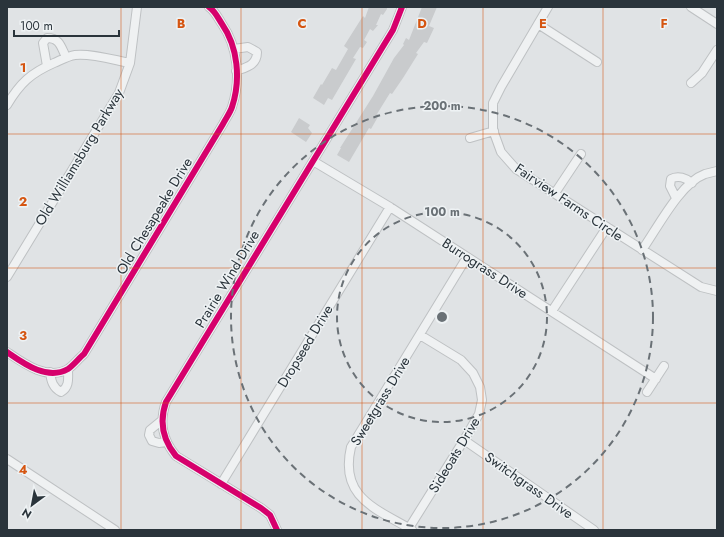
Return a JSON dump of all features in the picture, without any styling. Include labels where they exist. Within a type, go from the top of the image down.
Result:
[{"type":"street","name":"Old Williamsburg Parkway","points":[[7,277],[119,93],[130,63],[137,7]]},
{"type":"street","name":"Old Chesapeake Drive","points":[[68,369],[84,354],[232,109],[236,93],[236,57],[228,32],[213,10],[209,7]]},
{"type":"street","name":"Prairie Wind Drive","points":[[277,530],[270,515],[261,508],[176,456],[166,442],[161,421],[166,402],[393,30],[402,7]]},
{"type":"street","name":"Fairview Farms Circle","points":[[548,7],[501,87],[493,104],[494,131],[501,152],[516,168],[642,250],[701,287],[717,291]]},
{"type":"street","points":[[691,7],[717,24]]},
{"type":"street","points":[[538,24],[597,62]]},
{"type":"street","points":[[46,66],[43,43],[47,38],[53,38],[58,42],[66,57]]},
{"type":"street","points":[[234,49],[248,48],[257,52],[256,60],[252,64],[236,71]]},
{"type":"street","points":[[691,83],[702,73],[717,50]]},
{"type":"street","points":[[7,105],[15,92],[28,78],[40,69],[66,57],[85,55],[130,63]]},
{"type":"street","points":[[470,138],[494,131]]},
{"type":"street","points":[[555,193],[581,154]]},
{"type":"street","name":"Burrograss Drive","points":[[313,161],[390,207],[656,379]]},
{"type":"street","points":[[642,250],[676,198],[692,182],[704,174],[717,171]]},
{"type":"street","points":[[676,198],[670,186],[671,179],[674,177],[682,178],[692,182]]},
{"type":"street","name":"Dropseed Drive","points":[[221,484],[390,207]]},
{"type":"street","points":[[552,311],[607,227]]},
{"type":"street","name":"Sweetgrass Drive","points":[[411,529],[368,504],[359,495],[350,478],[348,458],[351,447],[467,257]]},
{"type":"street","name":"Sideoats Drive","points":[[411,529],[464,440],[478,414],[482,400],[480,387],[472,373],[460,360],[420,334]]},
{"type":"street","points":[[7,352],[30,367],[50,372],[68,369],[68,382],[65,390],[61,392],[56,390],[50,372]]},
{"type":"street","points":[[647,392],[664,366]]},
{"type":"street","name":"Prairie Wind Drive","points":[[161,421],[150,430],[149,435],[152,441],[160,443],[166,442]]},
{"type":"street","name":"Switchgrass Drive","points":[[464,440],[594,530]]},
{"type":"street","points":[[7,459],[115,530]]},
{"type":"building","points":[[369,7],[387,7],[387,9],[383,15],[381,14],[376,25],[378,25],[373,31],[370,29],[364,40],[367,42],[363,48],[360,47],[353,58],[356,59],[332,100],[328,98],[324,105],[313,98],[332,68],[336,70],[348,49],[344,46],[363,16],[365,18]]},
{"type":"building","points":[[422,7],[437,7],[429,26],[434,28],[427,43],[424,42],[416,53],[418,54],[392,94],[390,93],[377,114],[379,115],[371,129],[369,128],[349,162],[337,155],[340,148],[373,96],[394,58],[404,45],[403,44],[406,38],[409,40]]},
{"type":"building","points":[[299,118],[310,125],[308,128],[312,133],[306,142],[291,132]]},
{"type":"cycle path","points":[[7,352],[36,369],[52,373],[68,369],[84,354],[223,124],[231,109],[235,97],[237,75],[235,53],[227,33],[213,10],[209,7]]},
{"type":"cycle path","points":[[277,530],[270,515],[261,508],[176,456],[171,450],[163,430],[162,423],[164,409],[166,402],[393,30],[402,7]]}]
